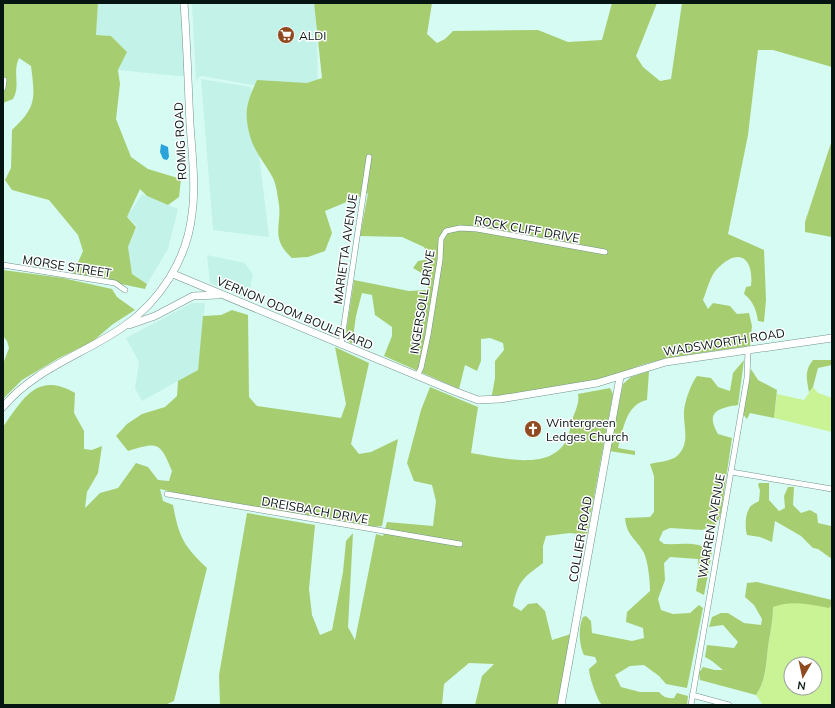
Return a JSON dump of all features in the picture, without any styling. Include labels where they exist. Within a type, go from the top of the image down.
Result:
[{"type":"main road","name":"ROMIG ROAD","points":[[173,274],[188,235],[194,200],[184,3]]},
{"type":"main road","name":"VERNON ODOM BOULEVARD","points":[[173,274],[341,345],[470,397],[487,400],[565,389],[620,377]]},
{"type":"main road","points":[[3,407],[22,387],[43,373],[122,327],[146,308],[173,274]]},
{"type":"main road","points":[[122,327],[154,316],[193,296],[223,295]]},
{"type":"main road","name":"WADSWORTH ROAD","points":[[620,377],[666,362],[832,338]]},
{"type":"main road","name":"COLLIER ROAD","points":[[561,705],[620,377]]},
{"type":"street","points":[[3,88],[4,80]]},
{"type":"street","name":"MARIETTA AVENUE","points":[[341,345],[368,157]]},
{"type":"street","name":"ROCK CLIFF DRIVE","points":[[446,231],[460,228],[478,230],[605,252]]},
{"type":"street","name":"INGERSOLL DRIVE","points":[[417,376],[421,368],[428,336],[440,260],[441,239],[446,231]]},
{"type":"street","name":"MORSE STREET","points":[[3,265],[115,283],[126,290]]},
{"type":"street","name":"WARREN AVENUE","points":[[690,705],[747,378],[748,350]]},
{"type":"street","points":[[731,472],[832,489]]},
{"type":"street","name":"DREISBACH DRIVE","points":[[167,494],[460,544]]},
{"type":"street","points":[[692,695],[729,705]]},
{"type":"shaded area","points":[[98,3],[184,3],[188,77],[118,70],[127,52],[111,36],[96,35]]},
{"type":"shaded area","points":[[192,3],[314,3],[317,36],[318,92],[257,86],[202,76],[198,78],[196,82]]},
{"type":"shaded area","points":[[201,79],[251,87],[269,237],[213,230]]},
{"type":"shaded area","points":[[142,194],[178,209],[168,249],[147,284],[132,275],[128,247],[137,226],[127,217]]},
{"type":"shaded area","points":[[207,255],[245,263],[253,275],[248,299],[210,283]]},
{"type":"shaded area","points":[[192,303],[205,303],[198,370],[142,401],[135,388],[139,362],[126,338]]},
{"type":"green space","points":[[3,3],[98,3],[96,35],[111,36],[127,52],[118,70],[120,84],[116,119],[131,157],[148,169],[181,179],[179,197],[168,205],[147,196],[140,189],[127,217],[136,227],[128,247],[132,274],[147,284],[145,289],[73,274],[83,251],[78,235],[49,200],[12,190],[5,180],[11,168],[12,130],[26,115],[30,108],[33,86],[31,66],[19,58],[16,69],[17,84],[15,94],[13,99],[3,103]]},
{"type":"green space","points":[[314,3],[432,3],[427,34],[437,43],[445,39],[453,31],[538,30],[568,42],[602,40],[612,3],[657,3],[636,56],[643,67],[660,81],[671,79],[682,3],[832,3],[832,67],[773,50],[758,50],[748,135],[728,234],[764,250],[766,300],[764,322],[758,321],[754,306],[744,294],[746,287],[751,286],[751,276],[750,268],[743,258],[732,258],[717,269],[711,279],[703,300],[708,309],[713,303],[730,306],[737,314],[749,313],[752,326],[750,346],[680,356],[643,365],[628,370],[615,377],[491,400],[495,378],[495,361],[504,350],[503,343],[490,338],[481,339],[481,361],[477,371],[465,365],[459,389],[384,356],[392,336],[392,327],[375,315],[372,295],[362,293],[356,316],[352,344],[345,339],[354,280],[409,291],[427,290],[430,278],[413,268],[418,261],[430,259],[424,247],[402,237],[360,236],[368,193],[325,211],[332,233],[325,251],[308,257],[292,258],[281,243],[278,230],[279,208],[276,185],[253,145],[248,130],[247,110],[249,100],[257,80],[307,83],[322,78]]},
{"type":"green space","points":[[832,140],[832,237],[805,232],[805,222]]},
{"type":"green space","points":[[3,270],[63,278],[112,289],[117,297],[135,310],[113,324],[92,342],[59,358],[22,380],[3,399],[3,364],[9,348],[7,341],[3,336]]},
{"type":"green space","points":[[232,310],[248,315],[249,397],[257,406],[341,418],[346,404],[335,347],[369,363],[351,444],[359,454],[371,452],[398,439],[382,526],[373,527],[197,498],[160,489],[163,501],[173,505],[177,525],[183,540],[192,553],[207,568],[174,701],[165,705],[3,705],[3,427],[17,407],[32,391],[51,385],[62,387],[75,393],[74,413],[84,431],[84,449],[92,450],[102,446],[98,473],[87,492],[85,508],[100,493],[118,488],[136,463],[148,467],[158,480],[169,481],[172,471],[168,461],[160,449],[152,445],[128,451],[116,436],[127,424],[142,414],[165,407],[177,396],[178,381],[198,370],[203,316],[221,315]]},
{"type":"green space","points":[[744,360],[738,405],[719,410],[713,416],[714,427],[718,434],[732,438],[721,513],[717,524],[702,530],[670,528],[663,531],[659,540],[664,544],[702,546],[712,553],[704,595],[696,591],[699,571],[698,559],[670,557],[664,563],[665,580],[658,599],[661,610],[673,614],[690,613],[699,605],[703,608],[687,688],[666,684],[659,676],[644,665],[630,666],[615,675],[621,687],[640,692],[659,692],[670,698],[674,698],[677,693],[688,696],[687,705],[602,705],[589,672],[589,669],[597,662],[595,657],[584,655],[581,646],[581,621],[583,617],[586,616],[591,621],[592,633],[632,641],[644,638],[643,628],[626,622],[627,612],[650,591],[650,582],[644,553],[630,533],[625,518],[650,517],[654,512],[654,476],[650,464],[675,458],[684,446],[684,411],[687,397],[697,376],[711,378],[718,387],[730,391],[733,373]]},
{"type":"green space","points":[[813,360],[832,360],[832,365],[818,368],[813,387],[809,392],[807,372]]},
{"type":"green space","points":[[751,369],[758,380],[777,390],[774,418],[750,413],[747,419],[742,413]]},
{"type":"green space","points":[[649,371],[647,400],[640,402],[630,412],[626,419],[618,448],[635,451],[635,455],[609,451],[623,384],[631,377]]},
{"type":"green space","points":[[430,387],[478,407],[471,453],[523,460],[548,457],[558,451],[568,437],[577,405],[578,394],[610,388],[613,394],[587,535],[570,533],[546,536],[543,546],[543,563],[519,585],[513,606],[521,611],[528,604],[537,603],[545,611],[552,640],[571,634],[558,705],[475,705],[482,676],[494,664],[469,663],[444,684],[442,705],[220,705],[219,675],[247,513],[315,525],[309,589],[312,615],[320,635],[332,630],[343,572],[346,541],[353,533],[348,627],[355,640],[376,534],[383,536],[387,522],[433,526],[436,501],[432,485],[414,481],[407,463],[421,410]]},
{"type":"green space","points":[[813,387],[818,393],[832,398],[832,432],[774,418],[777,394],[804,400]]},
{"type":"green space","points":[[759,483],[769,483],[769,500],[779,511],[785,508],[784,496],[788,487],[794,487],[793,505],[801,513],[810,510],[817,514],[818,523],[831,526],[832,522],[832,559],[818,549],[813,548],[801,536],[775,521],[772,542],[760,537],[747,535],[746,518],[751,506],[759,501]]},
{"type":"green space","points":[[757,582],[832,600],[832,605],[829,608],[794,603],[773,607],[765,672],[762,684],[756,695],[700,680],[699,673],[703,667],[723,670],[705,657],[707,645],[734,648],[738,642],[723,625],[709,627],[712,617],[721,613],[728,613],[744,623],[761,625],[762,619],[754,605],[745,597],[747,583]]},
{"type":"green space","points":[[802,602],[829,607],[832,605],[832,705],[763,705],[756,695],[762,684],[765,672],[773,607],[784,603]]},
{"type":"water","points":[[161,144],[168,147],[169,157],[167,160],[163,159],[160,152]]},
{"type":"place","name":"ALDI","points":[[286,35]]},
{"type":"place","name":"Wintergreen Ledges Church","points":[[533,429]]}]
